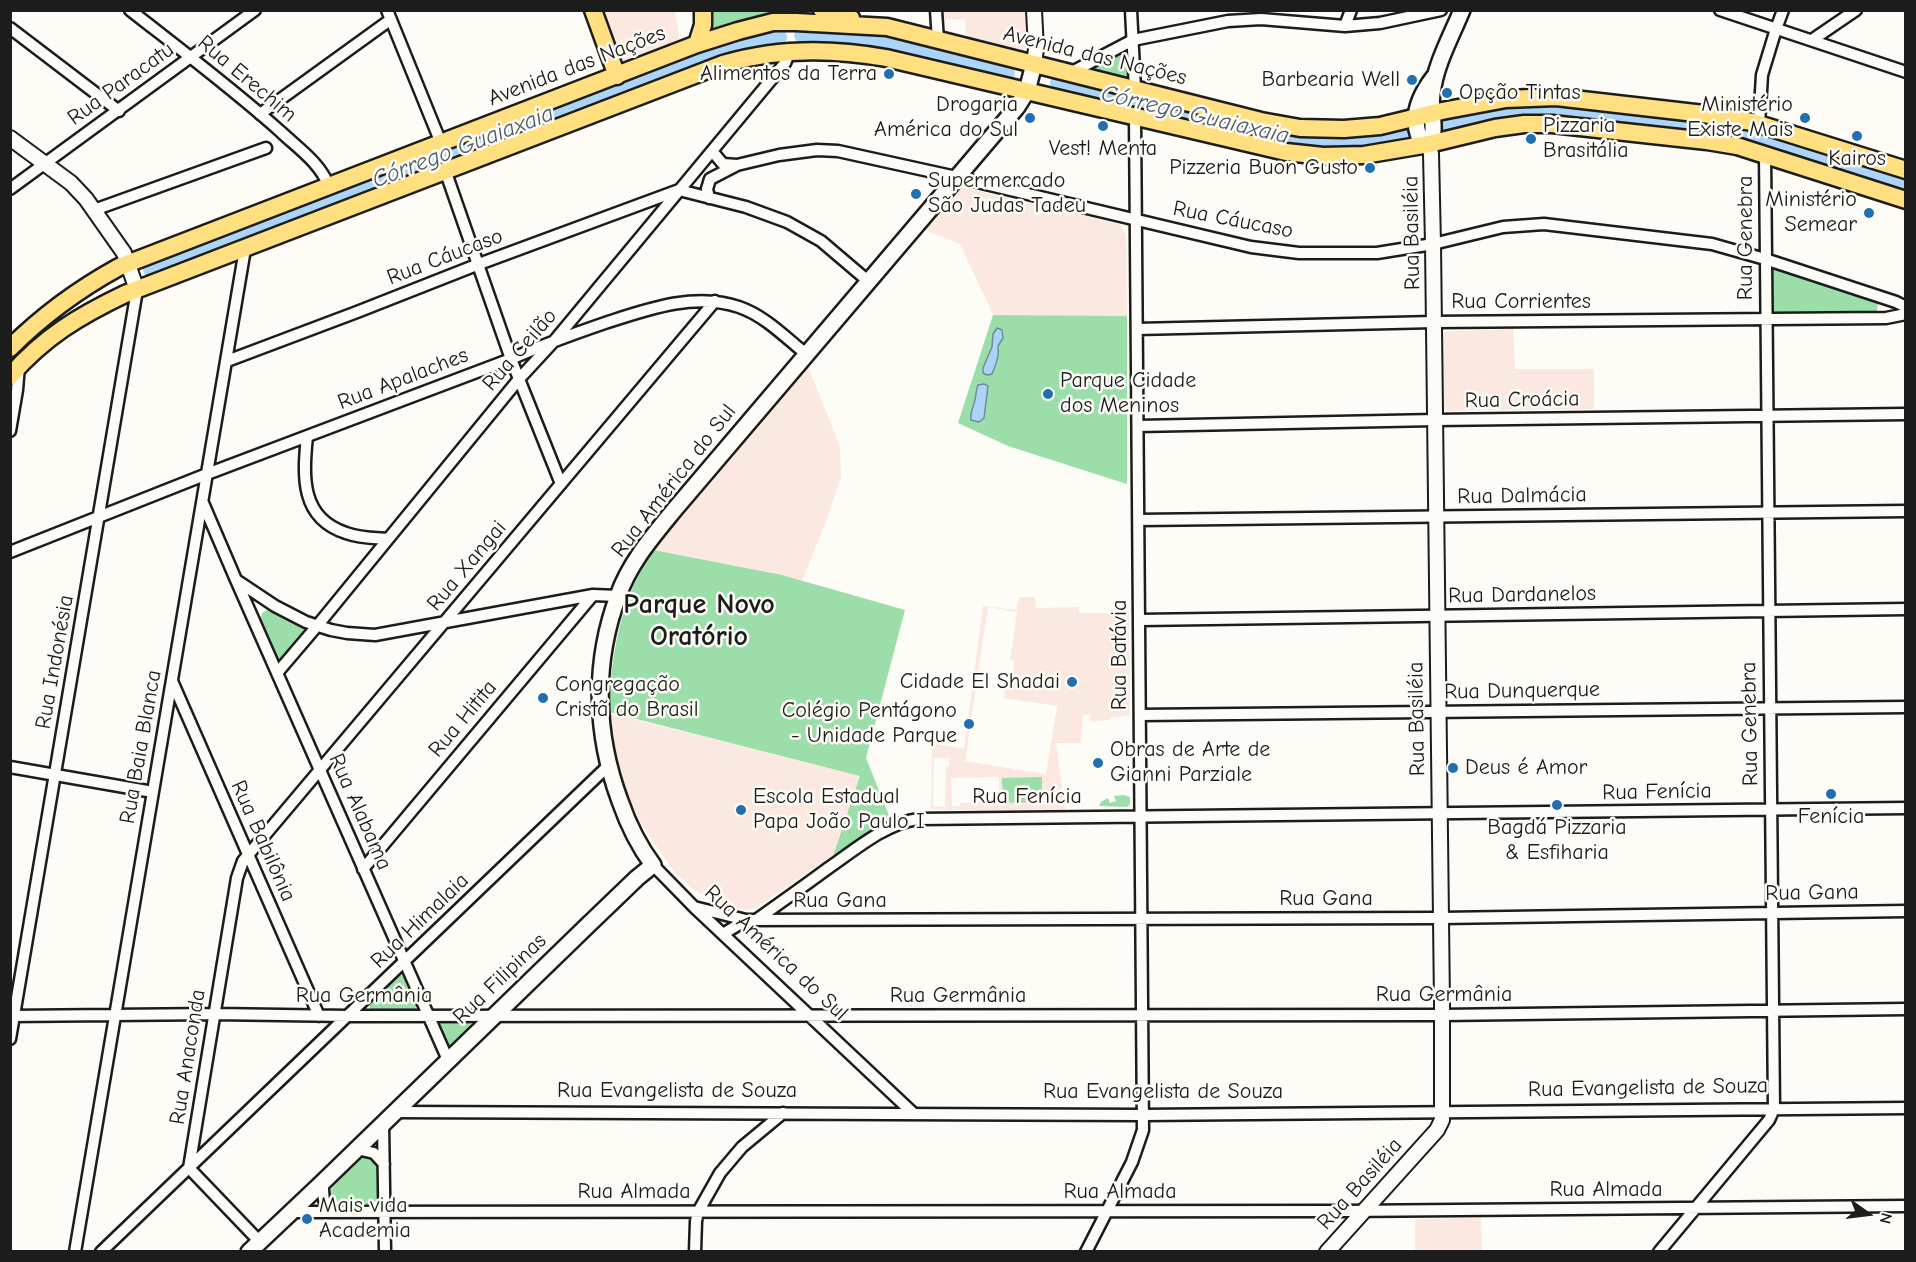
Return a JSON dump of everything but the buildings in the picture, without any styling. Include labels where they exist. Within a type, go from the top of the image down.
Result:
[{"type":"main road","points":[[593,10],[617,76]]},
{"type":"main road","points":[[697,44],[703,25],[703,10]]},
{"type":"main road","points":[[822,10],[887,27]]},
{"type":"main road","points":[[1425,128],[1434,76],[1461,10]]},
{"type":"main road","points":[[783,16],[790,51]]},
{"type":"main road","name":"Avenida das Nações","points":[[10,348],[40,320],[91,282],[129,263],[697,44],[783,16],[887,27],[1267,123],[1325,130],[1380,126],[1495,128],[1537,123],[1707,141],[1765,154],[1905,200]]},
{"type":"main road","name":"Avenida das Nações","points":[[15,371],[53,335],[86,313],[137,290],[723,64],[762,54],[790,51],[818,50],[867,54],[1268,150],[1300,154],[1364,156],[1490,101],[1539,97],[1704,114],[1758,124],[1905,170]]},
{"type":"main road","name":"Rua América do Sul","points":[[649,859],[627,821],[608,766],[600,712],[605,644],[618,596],[628,573],[644,547],[1017,107],[1027,91],[1034,64]]},
{"type":"main road","points":[[1046,96],[1045,83],[1049,75],[1063,71]]},
{"type":"main road","points":[[68,299],[84,301],[86,313]]},
{"type":"main road","name":"Rua Filipinas","points":[[389,1118],[637,878],[649,859]]},
{"type":"main road","points":[[254,1246],[389,1118]]},
{"type":"street","name":"Rua Erechim","points":[[130,10],[191,57],[319,166],[329,186]]},
{"type":"street","name":"Rua Paracatu","points":[[10,189],[255,10]]},
{"type":"street","points":[[936,10],[938,41]]},
{"type":"street","points":[[1034,10],[1036,49],[1034,64]]},
{"type":"street","points":[[1131,10],[1136,89]]},
{"type":"street","points":[[1345,26],[1351,10]]},
{"type":"street","points":[[1063,71],[1133,40],[1228,16],[1242,15],[1261,19],[1345,26],[1380,22],[1441,10]]},
{"type":"street","points":[[1720,10],[1905,72]]},
{"type":"street","points":[[1758,124],[1762,75],[1783,10]]},
{"type":"street","points":[[1812,40],[1856,10]]},
{"type":"street","points":[[260,114],[388,15],[441,143]]},
{"type":"street","points":[[10,28],[119,111]]},
{"type":"street","name":"Rua Ceilão","points":[[277,673],[519,379],[555,340],[785,63],[790,51]]},
{"type":"street","name":"Rua Batávia","points":[[1086,1251],[1139,1145],[1143,1130],[1135,117]]},
{"type":"street","name":"Rua Basiléia","points":[[1327,1251],[1437,1130],[1442,1112],[1433,244],[1431,154],[1425,128]]},
{"type":"street","points":[[10,138],[79,190],[124,253],[137,290]]},
{"type":"street","points":[[94,210],[266,148]]},
{"type":"street","name":"Rua Cáucaso","points":[[709,198],[706,189],[708,181],[737,165],[779,154],[817,150],[838,151],[1251,247],[1282,252],[1369,253],[1433,244],[1516,225],[1560,226],[1695,241],[1765,259],[1896,302],[1905,307]]},
{"type":"street","points":[[712,151],[723,164],[737,165]]},
{"type":"street","name":"Rua Genebra","points":[[1765,154],[1774,1109]]},
{"type":"street","points":[[445,170],[511,359],[561,484]]},
{"type":"street","points":[[679,190],[758,211],[800,228],[821,241],[868,281]]},
{"type":"street","name":"Rua Cáucaso","points":[[226,361],[679,190]]},
{"type":"street","name":"Rua Baia Blanca","points":[[75,1251],[245,249]]},
{"type":"street","name":"Rua Indonésia","points":[[10,1039],[12,1016],[137,290]]},
{"type":"street","points":[[1878,297],[1884,305],[1886,318]]},
{"type":"street","name":"Rua Apalaches","points":[[10,552],[555,340],[663,305],[715,301],[741,308],[764,319],[806,354]]},
{"type":"street","name":"Rua Xangai","points":[[248,855],[715,301]]},
{"type":"street","name":"Rua Corrientes","points":[[1137,329],[1434,322],[1886,318],[1905,314]]},
{"type":"street","points":[[10,431],[17,390],[15,371]]},
{"type":"street","name":"Rua Croácia","points":[[1138,426],[1905,414]]},
{"type":"street","points":[[308,436],[305,468],[306,490],[319,516],[328,524],[347,534],[388,539]]},
{"type":"street","name":"Rua Alabama","points":[[203,503],[448,1060]]},
{"type":"street","name":"Rua Dalmácia","points":[[1139,520],[1905,511]]},
{"type":"street","points":[[236,580],[287,614],[317,626],[347,633],[375,635],[593,594],[618,596]]},
{"type":"street","name":"Rua Hitita","points":[[363,869],[593,594]]},
{"type":"street","name":"Rua Dardanelos","points":[[1140,620],[1905,609]]},
{"type":"street","name":"Rua Babilônia","points":[[172,681],[319,1016]]},
{"type":"street","name":"Rua Dunquerque","points":[[1140,715],[1905,707]]},
{"type":"street","name":"Rua Himalaia","points":[[101,1251],[608,766]]},
{"type":"street","points":[[10,767],[153,792]]},
{"type":"street","name":"Rua Fenícia","points":[[751,920],[861,846],[893,826],[908,820],[1905,808]]},
{"type":"street","name":"Rua Anaconda","points":[[189,1168],[237,878],[240,866],[248,855]]},
{"type":"street","name":"Rua América do Sul","points":[[649,859],[694,907],[914,1114]]},
{"type":"street","name":"Rua Gana","points":[[694,907],[751,920],[1441,918],[1905,911]]},
{"type":"street","points":[[723,934],[751,920]]},
{"type":"street","name":"Rua Germânia","points":[[12,1016],[215,1014],[319,1016],[1442,1015],[1905,1009]]},
{"type":"street","points":[[412,1096],[411,1104],[420,1112]]},
{"type":"street","name":"Rua Evangelista de Souza","points":[[389,1118],[420,1112],[1143,1115],[1905,1108]]},
{"type":"street","points":[[1659,1251],[1769,1120],[1774,1109]]},
{"type":"street","points":[[695,1251],[698,1212],[726,1164],[742,1147],[783,1113]]},
{"type":"street","points":[[385,1251],[384,1164],[389,1118]]},
{"type":"street","points":[[357,1149],[374,1153],[384,1164]]},
{"type":"street","points":[[189,1168],[254,1246]]},
{"type":"street","points":[[323,1182],[324,1202],[334,1212]]},
{"type":"street","name":"Rua Almada","points":[[292,1212],[1107,1212],[1905,1206]]},
{"type":"shaded area","points":[[604,11],[675,11],[680,41],[623,62]]},
{"type":"shaded area","points":[[944,11],[1026,11],[1027,47],[1023,50],[966,36],[965,19],[945,20]]},
{"type":"shaded area","points":[[961,187],[1119,224],[1126,235],[1127,316],[993,315],[960,244],[922,229],[957,188]]},
{"type":"shaded area","points":[[1513,329],[1515,369],[1594,369],[1594,409],[1447,411],[1443,406],[1443,335],[1446,331]]},
{"type":"shaded area","points":[[807,364],[840,447],[841,477],[802,581],[654,550]]},
{"type":"shaded area","name":"Cidade El Shadai","points":[[1019,597],[1035,597],[1036,608],[1079,607],[1079,613],[1129,611],[1130,715],[1092,722],[1091,715],[1083,714],[1081,743],[1056,743],[1066,814],[931,809],[932,743],[964,749],[983,606],[1016,610]],"holes":[[[988,607],[1017,612],[1010,660],[1014,661],[1013,675],[1007,674],[1004,698],[1057,706],[1046,774],[965,761]],[[934,758],[949,758],[949,766],[946,766],[945,807],[933,806]],[[999,777],[999,802],[960,803],[960,807],[952,806],[951,778]]]},
{"type":"shaded area","name":"Escola Estadual Papa João Paulo I","points":[[609,713],[861,776],[833,856],[754,909],[746,910],[715,903],[693,889],[676,874],[643,827],[626,792],[618,766]]},
{"type":"shaded area","points":[[1481,1218],[1482,1251],[1415,1251],[1415,1219]]},
{"type":"green space","points":[[708,11],[773,11],[775,16],[707,32]]},
{"type":"green space","points":[[775,41],[772,46],[432,169],[430,162],[696,59],[743,46]]},
{"type":"green space","points":[[1127,50],[1129,80],[1092,70]]},
{"type":"green space","points":[[426,164],[428,170],[155,276],[154,273],[183,258]]},
{"type":"green space","points":[[1774,268],[1876,301],[1877,311],[1872,313],[1773,313],[1770,272]]},
{"type":"green space","name":"Parque Cidade dos Meninos","points":[[993,315],[1127,316],[1127,484],[1008,446],[958,423]]},
{"type":"green space","points":[[654,550],[782,575],[905,610],[866,758],[890,818],[833,856],[860,776],[609,712],[615,649],[625,607],[642,568]]},
{"type":"green space","points":[[268,609],[304,628],[303,633],[279,661],[276,659],[260,621],[262,613]]},
{"type":"green space","points":[[1042,777],[1042,802],[1003,803],[1002,778]]},
{"type":"green space","points":[[1114,796],[1130,797],[1130,804],[1127,807],[1099,806],[1108,798],[1110,803],[1116,801]]},
{"type":"green space","points":[[401,975],[405,978],[417,1004],[415,1009],[412,1011],[370,1010],[369,1003],[396,976]]},
{"type":"green space","points":[[438,1021],[465,1021],[470,1023],[471,1029],[451,1048],[446,1044]]},
{"type":"green space","points":[[361,1158],[374,1158],[379,1168],[378,1202],[370,1206],[356,1207],[334,1204],[329,1195],[333,1186]]},
{"type":"water","points":[[997,328],[1002,330],[1003,338],[998,346],[998,356],[992,374],[987,375],[983,373],[983,368]]},
{"type":"water","points":[[978,385],[988,386],[984,418],[979,422],[971,420],[971,415]]},
{"type":"waterway","name":"Córrego Guaiaxaia","points":[[802,35],[873,40],[1007,73]]},
{"type":"waterway","name":"Córrego Guaiaxaia","points":[[151,269],[695,56],[742,43],[779,37]]},
{"type":"waterway","name":"Córrego Guaiaxaia","points":[[1058,83],[1287,138],[1346,140],[1404,134]]},
{"type":"waterway","name":"Córrego Guaiaxaia","points":[[1444,126],[1507,113],[1545,111],[1697,126],[1769,141],[1906,186]]},
{"type":"place","name":"Alimentos da Terra","points":[[889,74]]},
{"type":"place","name":"Barbearia Well","points":[[1412,80]]},
{"type":"place","name":"Opção Tintas","points":[[1447,93]]},
{"type":"place","name":"Drogaria América do Sul","points":[[1030,118]]},
{"type":"place","name":"Ministério Existe Mais","points":[[1805,118]]},
{"type":"place","name":"Vest! Menta","points":[[1103,126]]},
{"type":"place","name":"Kairos","points":[[1857,136]]},
{"type":"place","name":"Pizzaria Brasitália","points":[[1531,139]]},
{"type":"place","name":"Pizzeria Buon Gusto","points":[[1370,168]]},
{"type":"place","name":"Supermercado São Judas Tadeu","points":[[916,194]]},
{"type":"place","name":"Ministério Semear","points":[[1869,213]]},
{"type":"place","name":"Parque Cidade dos Meninos","points":[[1048,394]]},
{"type":"place","name":"Cidade El Shadai","points":[[1072,682]]},
{"type":"place","name":"Congregação Cristã do Brasil","points":[[543,698]]},
{"type":"place","name":"Colégio Pentágono - Unidade Parque","points":[[969,724]]},
{"type":"place","name":"Obras de Arte de Gianni Parziale","points":[[1098,763]]},
{"type":"place","name":"Deus é Amor","points":[[1453,768]]},
{"type":"place","name":"Fenícia","points":[[1831,794]]},
{"type":"place","name":"Bagdá Pizzaria & Esfiharia","points":[[1557,805]]},
{"type":"place","name":"Escola Estadual Papa João Paulo I","points":[[741,810]]},
{"type":"place","name":"Mais vida Academia","points":[[307,1219]]},
{"type":"district","name":"Parque Novo Oratório","points":[[699,621]]}]
